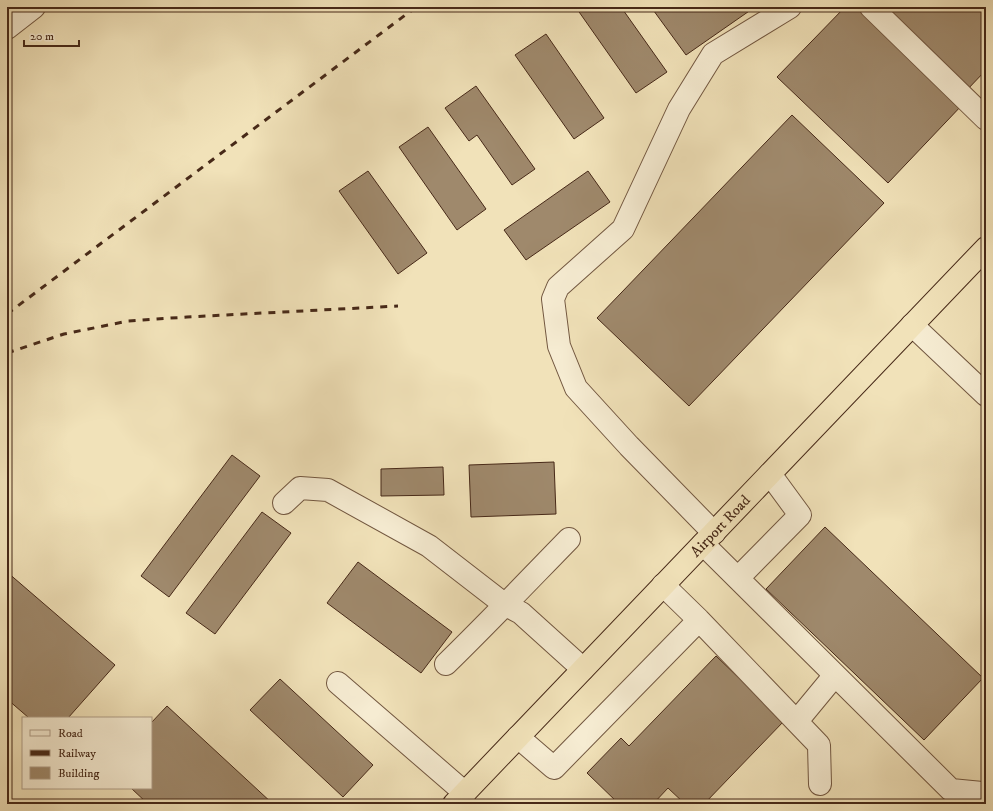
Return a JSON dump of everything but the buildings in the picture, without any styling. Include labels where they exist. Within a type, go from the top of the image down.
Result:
[{"type":"highway","name":"Airport Road","points":[[459,798],[986,248]]},
{"type":"street","points":[[7,28],[34,7]]},
{"type":"street","points":[[790,7],[713,54],[679,109],[623,229],[558,287],[553,299],[559,346],[576,388],[629,446],[708,538],[738,578],[951,790],[982,793]]},
{"type":"street","points":[[870,7],[986,119]]},
{"type":"street","points":[[912,325],[986,395]]},
{"type":"street","points":[[738,578],[800,515],[770,474]]},
{"type":"street","points":[[284,503],[300,488],[328,490],[429,546],[504,604],[521,613],[583,669]]},
{"type":"street","points":[[446,664],[569,539]]},
{"type":"street","points":[[663,585],[699,620],[819,745],[820,784]]},
{"type":"street","points":[[518,737],[554,768],[699,620]]},
{"type":"street","points":[[797,721],[836,675]]},
{"type":"street","points":[[338,683],[459,798]]},
{"type":"railway","points":[[7,314],[416,7]]},
{"type":"railway","points":[[7,353],[64,334],[128,321],[398,306]]}]
